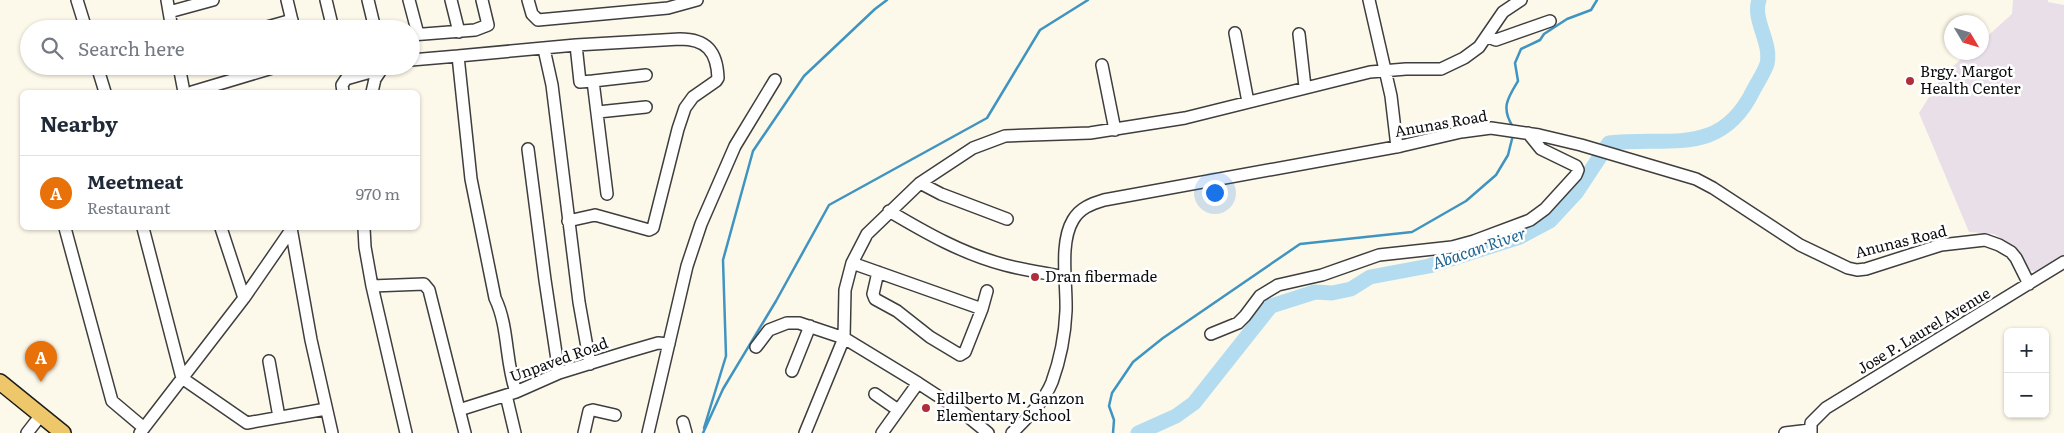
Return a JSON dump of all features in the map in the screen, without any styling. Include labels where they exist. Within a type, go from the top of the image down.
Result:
[{"type":"main road","points":[[0,382],[63,433]]},
{"type":"street","points":[[77,0],[83,20]]},
{"type":"street","points":[[167,0],[170,20]]},
{"type":"street","points":[[169,12],[213,0]]},
{"type":"street","points":[[287,0],[292,20]]},
{"type":"street","points":[[326,0],[331,20]]},
{"type":"street","points":[[368,0],[373,20]]},
{"type":"street","points":[[410,0],[413,20]]},
{"type":"street","points":[[451,0],[459,32]]},
{"type":"street","points":[[420,34],[476,30],[488,25],[482,0]]},
{"type":"street","points":[[528,0],[532,14],[538,20],[668,8],[691,1]]},
{"type":"street","points":[[1369,0],[1393,108],[1396,147]]},
{"type":"street","points":[[1499,0],[1502,12]]},
{"type":"street","points":[[805,433],[844,338],[845,290],[852,263],[867,234],[920,183],[973,148],[1005,136],[1090,133],[1185,118],[1356,75],[1385,70],[1421,68],[1434,70],[1448,67],[1473,53],[1488,37],[1502,12],[1521,0]]},
{"type":"street","points":[[1488,37],[1496,40],[1550,21]]},
{"type":"street","points":[[1234,33],[1248,102]]},
{"type":"street","points":[[1299,34],[1305,88]]},
{"type":"street","points":[[420,59],[576,45],[680,39],[695,40],[705,44],[712,54],[718,78],[693,97],[685,108],[653,228],[649,230],[595,215],[568,221]]},
{"type":"street","points":[[576,45],[580,82],[646,74]]},
{"type":"street","points":[[544,48],[554,100],[579,302],[590,364]]},
{"type":"street","points":[[458,56],[472,179],[495,298],[502,316],[509,362],[515,433]]},
{"type":"street","points":[[1102,65],[1115,130]]},
{"type":"street","points":[[100,75],[105,90]]},
{"type":"street","points":[[181,75],[184,90]]},
{"type":"street","points":[[199,90],[249,75]]},
{"type":"street","points":[[343,90],[342,85],[346,79],[359,75]]},
{"type":"street","points":[[372,90],[378,75]]},
{"type":"street","points":[[593,80],[607,194]]},
{"type":"street","points":[[648,433],[688,266],[701,224],[735,146],[775,80]]},
{"type":"street","points":[[598,112],[646,107]]},
{"type":"street","name":"Anunas Road","points":[[1012,433],[1042,399],[1052,381],[1063,334],[1066,311],[1066,244],[1070,226],[1077,214],[1089,204],[1396,147],[1482,129],[1526,133],[1581,145],[1685,176],[1705,184],[1789,239],[1848,268],[1856,270],[1866,268],[1941,245],[1985,240],[2011,252],[2029,284]]},
{"type":"street","points":[[1211,334],[1238,323],[1260,296],[1278,285],[1322,275],[1379,255],[1452,247],[1474,241],[1530,220],[1545,209],[1576,175],[1578,170],[1576,166],[1540,149],[1526,133]]},
{"type":"street","points":[[528,149],[559,373]]},
{"type":"street","points":[[920,183],[941,194],[1006,219]]},
{"type":"street","points":[[889,211],[936,238],[983,258],[1004,265],[1065,277]]},
{"type":"street","points":[[66,230],[112,401],[142,431],[244,298],[290,230]]},
{"type":"street","points":[[144,230],[182,378],[247,423],[326,409]]},
{"type":"street","points":[[222,230],[244,298]]},
{"type":"street","points":[[291,230],[310,340],[332,433]]},
{"type":"street","points":[[364,230],[372,286],[406,433]]},
{"type":"street","name":"Jose P. Laurel Avenue","points":[[1811,432],[1810,423],[1814,417],[1826,408],[2064,262]]},
{"type":"street","points":[[852,263],[982,309]]},
{"type":"street","points":[[878,272],[873,294],[875,298],[897,311],[930,337],[960,355],[965,352],[987,291]]},
{"type":"street","points":[[372,286],[424,284],[429,290],[464,433]]},
{"type":"street","points":[[756,346],[769,330],[787,323],[799,323],[844,338],[918,382],[961,411],[988,433]]},
{"type":"street","points":[[792,371],[810,326]]},
{"type":"street","name":"Unpaved Road","points":[[459,410],[511,393],[559,373],[658,342],[669,344]]},
{"type":"street","points":[[269,361],[279,417]]},
{"type":"street","points":[[882,433],[918,382]]},
{"type":"street","points":[[875,394],[898,410]]},
{"type":"street","points":[[584,433],[589,411],[593,410],[615,415]]},
{"type":"street","points":[[27,433],[41,415]]},
{"type":"street","points":[[1785,433],[1811,432]]},
{"type":"shaded area","points":[[2013,0],[2048,0],[2048,2],[2064,5],[2064,258],[2041,273],[2028,270],[2019,250],[1994,234],[1969,232],[1919,113],[1943,75],[1960,60],[1989,60],[1989,35],[2012,14]]},
{"type":"waterway","points":[[704,428],[726,356],[723,260],[753,151],[804,76],[887,0]]},
{"type":"waterway","points":[[703,433],[723,389],[776,301],[829,205],[987,118],[1040,30],[1088,0]]},
{"type":"waterway","points":[[1513,127],[1506,109],[1508,98],[1518,81],[1515,63],[1521,49],[1540,40],[1544,34],[1567,19],[1591,10],[1597,0]]},
{"type":"waterway","name":"Abacan River","points":[[1138,433],[1176,416],[1194,403],[1271,306],[1315,292],[1332,293],[1351,289],[1370,277],[1429,266],[1520,237],[1550,221],[1576,193],[1609,143],[1691,140],[1708,135],[1725,126],[1740,112],[1767,64],[1767,48],[1758,15],[1759,0]]},
{"type":"waterway","points":[[1113,433],[1114,420],[1109,406],[1112,393],[1133,362],[1163,338],[1300,244],[1412,232],[1466,201],[1496,175],[1508,155],[1513,135]]},
{"type":"place","name":"Brgy. Margot Health Center","points":[[1910,81]]},
{"type":"place","name":"Dran fibermade","points":[[1035,277]]},
{"type":"place","name":"Meetmeat","points":[[41,382]]},
{"type":"place","name":"Edilberto M. Ganzon Elementary School","points":[[926,408]]}]
